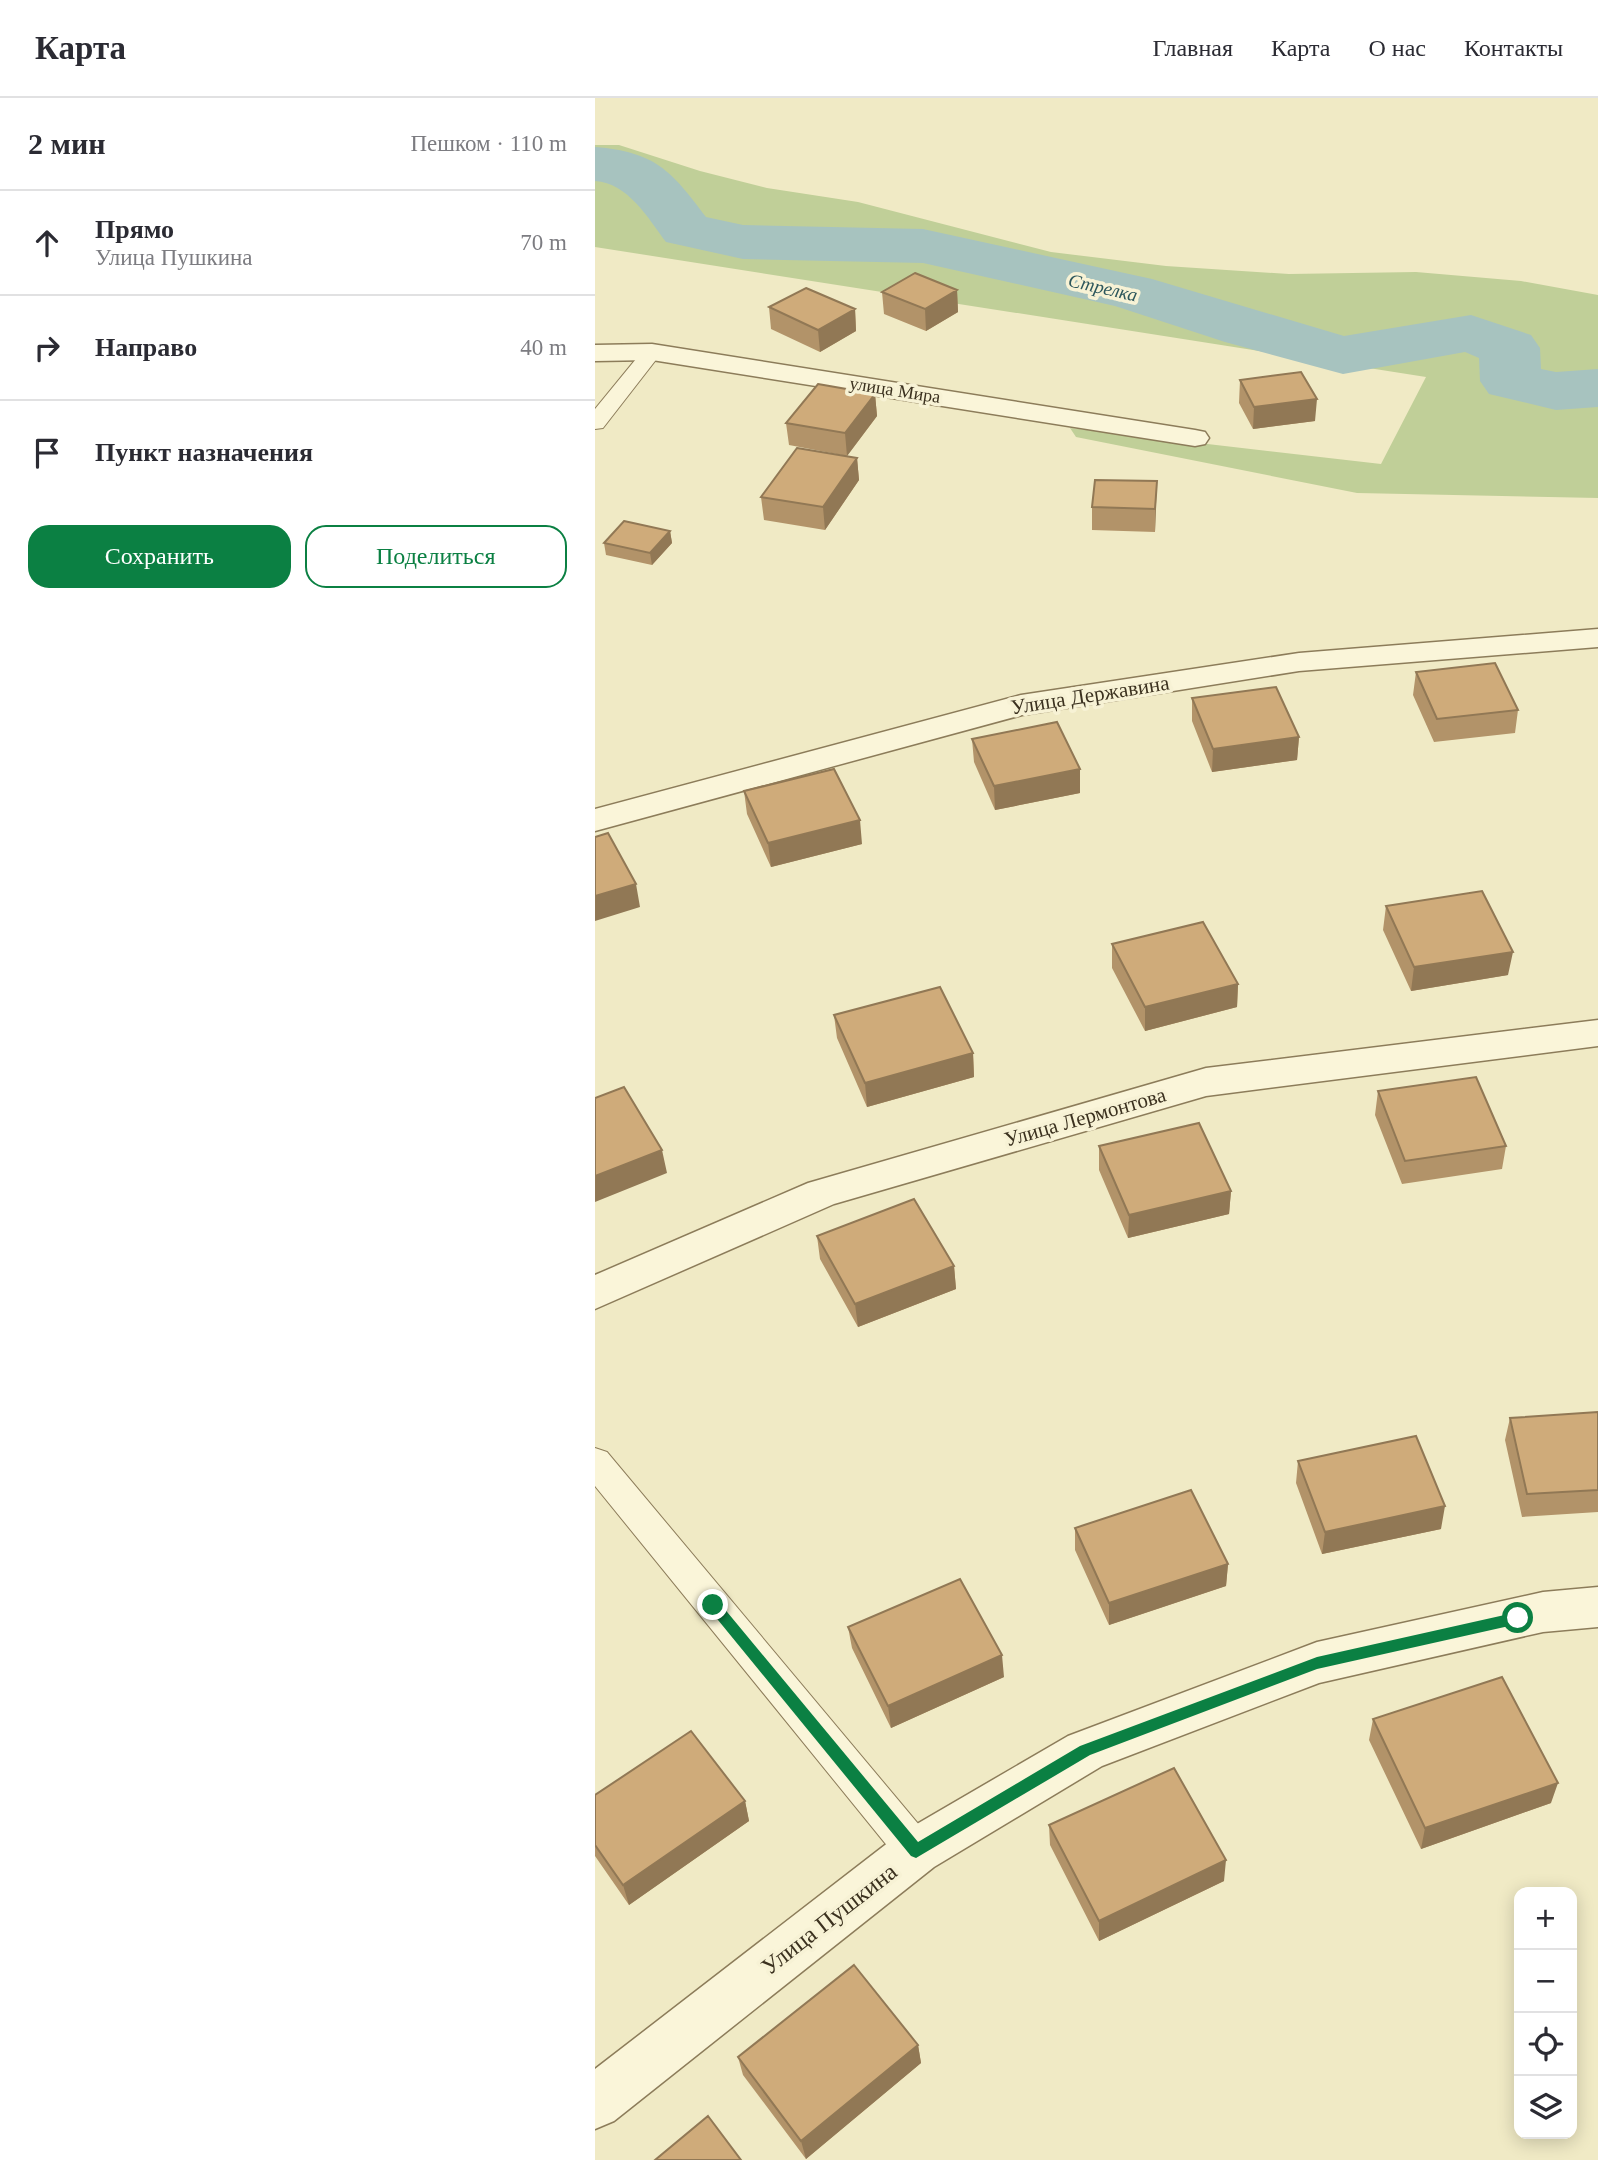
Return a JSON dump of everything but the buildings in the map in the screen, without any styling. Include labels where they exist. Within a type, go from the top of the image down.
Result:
[{"type":"street","name":"улица Мира","points":[[595,353],[652,352],[1195,438]]},
{"type":"street","name":"Улица Державина","points":[[595,820],[1021,705],[1299,662],[1598,638]]},
{"type":"street","name":"Улица Лермонтова","points":[[595,1293],[822,1193],[1206,1082],[1598,1033]]},
{"type":"street","name":"Улица Пушкина","points":[[595,2102],[916,1851],[1085,1751],[1317,1663],[1543,1612],[1598,1607]]},
{"type":"lane","points":[[595,423],[652,352]]},
{"type":"lane","points":[[595,1462],[916,1851]]},
{"type":"green space","points":[[595,145],[619,145],[700,171],[767,188],[858,202],[1051,252],[1166,266],[1289,274],[1416,272],[1521,281],[1598,295],[1598,498],[1357,493],[1076,437],[1070,428],[1381,464],[1426,377],[595,247]]},
{"type":"waterway","name":"Стрелка","points":[[595,164],[622,166],[659,193],[686,230],[743,242],[923,246],[1131,292],[1247,329],[1343,355],[1471,333],[1509,348],[1511,381],[1556,391],[1598,388]]},
{"type":"route","points":[[713,1605],[916,1851],[1085,1751],[1317,1663],[1518,1618]]}]
